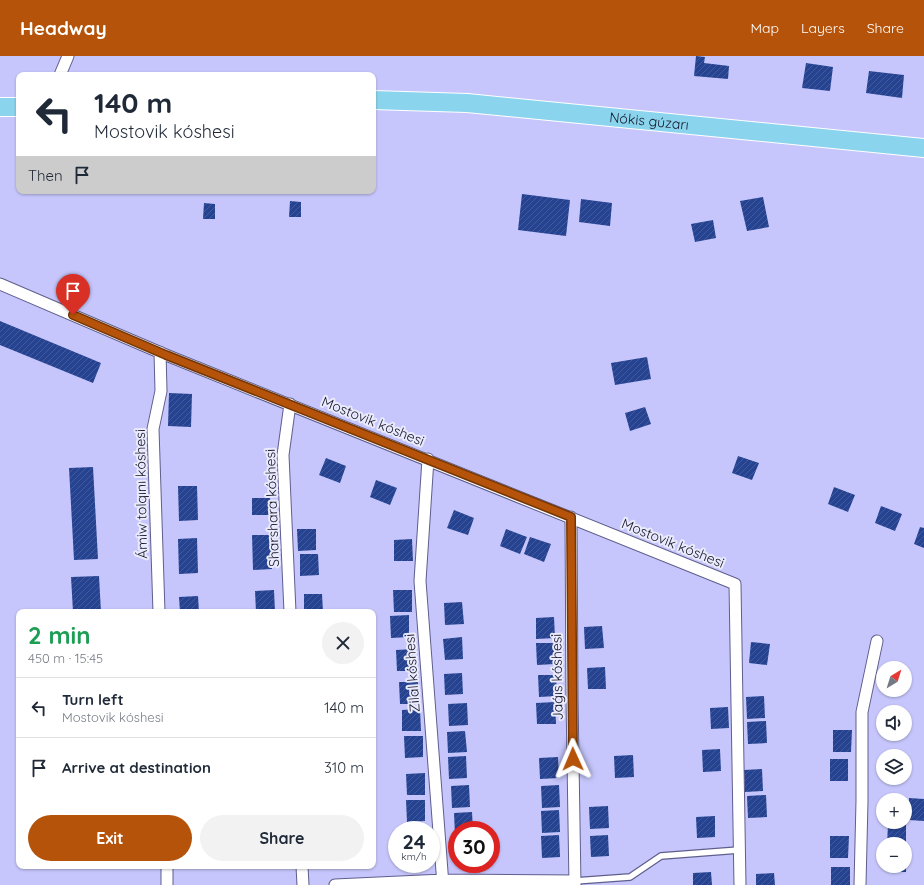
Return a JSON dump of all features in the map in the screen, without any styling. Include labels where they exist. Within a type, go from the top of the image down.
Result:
[{"type":"main road","name":"Nókis gúzarı","points":[[376,100],[467,103],[924,148]]},
{"type":"main road","points":[[0,107],[16,107]]},
{"type":"street","points":[[61,72],[68,56]]},
{"type":"street","name":"Mostovik kóshesi","points":[[0,284],[160,352],[735,584],[739,850]]},
{"type":"street","name":"Ámiw tolqını kóshesi","points":[[159,609],[153,429],[161,391],[160,352]]},
{"type":"street","name":"Sharshara kóshesi","points":[[290,404],[283,455],[290,609]]},
{"type":"street","name":"Zilal kóshesi","points":[[428,460],[420,581],[443,883]]},
{"type":"street","name":"Jaǵıs kóshesi","points":[[571,517],[575,883]]},
{"type":"street","points":[[860,885],[862,712],[877,641]]},
{"type":"street","points":[[739,850],[740,885]]},
{"type":"street","points":[[167,869],[167,885]]},
{"type":"street","points":[[302,869],[302,885]]},
{"type":"street","points":[[334,885],[575,883]]},
{"type":"lane","points":[[575,883],[630,877],[661,856],[739,850]]},
{"type":"building","points":[[696,56],[705,57],[704,63],[729,66],[728,79],[694,76]]},
{"type":"building","points":[[806,63],[833,67],[830,91],[802,88]]},
{"type":"building","points":[[869,71],[904,75],[902,98],[866,93]]},
{"type":"building","points":[[522,194],[570,200],[566,236],[518,230]]},
{"type":"building","points":[[763,197],[769,227],[747,231],[740,201]]},
{"type":"building","points":[[581,199],[612,203],[610,226],[579,222]]},
{"type":"building","points":[[290,201],[301,202],[301,217],[289,217]]},
{"type":"building","points":[[204,203],[215,204],[215,219],[203,219]]},
{"type":"building","points":[[713,220],[716,238],[695,242],[691,224]]},
{"type":"building","points":[[0,321],[101,363],[93,383],[0,345]]},
{"type":"building","points":[[647,357],[651,379],[615,385],[611,363]]},
{"type":"building","points":[[169,393],[192,394],[191,427],[168,426]]},
{"type":"building","points":[[645,407],[651,424],[630,431],[625,413]]},
{"type":"building","points":[[738,456],[759,463],[752,480],[732,473]]},
{"type":"building","points":[[326,458],[346,466],[340,483],[319,475]]},
{"type":"building","points":[[93,467],[98,559],[74,560],[69,468]]},
{"type":"building","points":[[376,480],[397,488],[390,505],[370,497]]},
{"type":"building","points":[[178,486],[197,486],[198,520],[179,521]]},
{"type":"building","points":[[834,487],[855,495],[848,512],[828,504]]},
{"type":"building","points":[[252,498],[270,498],[271,515],[252,515]]},
{"type":"building","points":[[881,506],[902,514],[895,531],[875,523]]},
{"type":"building","points":[[454,510],[474,518],[468,535],[447,528]]},
{"type":"building","points":[[920,527],[924,528],[924,548],[914,544]]},
{"type":"building","points":[[297,529],[316,529],[316,550],[298,551]]},
{"type":"building","points":[[506,529],[527,537],[520,554],[500,546]]},
{"type":"building","points":[[252,535],[271,535],[272,569],[253,570]]},
{"type":"building","points":[[530,537],[551,544],[544,562],[524,554]]},
{"type":"building","points":[[197,538],[198,573],[179,574],[178,539]]},
{"type":"building","points":[[412,539],[413,561],[394,561],[394,540]]},
{"type":"building","points":[[300,554],[318,554],[319,575],[300,576]]},
{"type":"building","points":[[99,576],[101,609],[73,609],[71,577]]},
{"type":"building","points":[[274,590],[275,609],[256,609],[255,591]]},
{"type":"building","points":[[393,590],[412,590],[412,612],[394,612]]},
{"type":"building","points":[[304,594],[322,594],[323,609],[304,609]]},
{"type":"building","points":[[198,596],[199,609],[180,609],[179,597]]},
{"type":"building","points":[[462,602],[464,624],[445,625],[444,603]]},
{"type":"building","points":[[409,615],[409,637],[391,638],[390,616]]},
{"type":"building","points":[[554,617],[555,638],[536,639],[536,618]]},
{"type":"building","points":[[602,626],[604,648],[585,649],[584,627]]},
{"type":"building","points":[[462,637],[463,659],[445,660],[443,639]]},
{"type":"building","points":[[751,642],[770,644],[767,665],[749,663]]},
{"type":"building","points":[[536,643],[554,643],[555,664],[537,665]]},
{"type":"building","points":[[415,649],[415,671],[397,671],[396,650]]},
{"type":"building","points":[[605,667],[606,689],[588,689],[587,668]]},
{"type":"building","points":[[462,673],[463,694],[445,695],[444,674]]},
{"type":"building","points":[[538,675],[556,675],[557,696],[539,697]]},
{"type":"building","points":[[399,682],[418,682],[418,704],[400,704]]},
{"type":"building","points":[[764,696],[765,718],[747,719],[746,697]]},
{"type":"building","points":[[555,702],[556,724],[537,724],[536,703]]},
{"type":"building","points":[[467,703],[468,725],[449,726],[448,704]]},
{"type":"building","points":[[728,707],[729,728],[711,729],[710,708]]},
{"type":"building","points":[[420,709],[421,731],[402,731],[402,710]]},
{"type":"building","points":[[766,721],[767,743],[748,744],[747,722]]},
{"type":"building","points":[[833,730],[852,730],[851,752],[833,752]]},
{"type":"building","points":[[465,731],[467,752],[448,753],[447,732]]},
{"type":"building","points":[[404,736],[423,736],[423,757],[405,758]]},
{"type":"building","points":[[720,749],[721,771],[703,772],[702,750]]},
{"type":"building","points":[[633,755],[634,777],[615,778],[614,756]]},
{"type":"building","points":[[466,756],[467,778],[449,779],[448,757]]},
{"type":"building","points":[[558,757],[559,778],[540,779],[539,758]]},
{"type":"building","points":[[830,759],[848,759],[848,781],[830,781]]},
{"type":"building","points":[[762,769],[763,791],[745,792],[744,770]]},
{"type":"building","points":[[425,773],[425,795],[407,795],[406,774]]},
{"type":"building","points":[[469,785],[470,807],[452,808],[451,786]]},
{"type":"building","points":[[559,785],[560,807],[542,808],[541,786]]},
{"type":"building","points":[[766,795],[767,817],[748,818],[747,796]]},
{"type":"building","points":[[912,798],[924,799],[924,821],[912,820]]},
{"type":"building","points":[[406,800],[425,800],[425,821],[407,821]]},
{"type":"building","points":[[608,806],[609,828],[590,829],[589,807]]},
{"type":"building","points":[[559,810],[560,832],[542,833],[541,811]]},
{"type":"building","points":[[472,812],[472,821],[454,821],[454,813]]},
{"type":"building","points":[[715,816],[715,837],[697,838],[696,817]]},
{"type":"building","points":[[888,829],[906,829],[906,837],[887,837]]},
{"type":"building","points":[[559,835],[560,857],[542,858],[541,836]]},
{"type":"building","points":[[608,835],[609,856],[591,857],[590,836]]},
{"type":"building","points":[[830,836],[849,836],[848,858],[830,858]]},
{"type":"building","points":[[831,867],[850,867],[850,885],[831,885]]},
{"type":"building","points":[[711,872],[712,885],[693,885],[693,873]]},
{"type":"building","points":[[774,873],[775,885],[756,885],[756,874]]},
{"type":"route","points":[[73,315],[166,355],[571,517],[573,759]]}]
